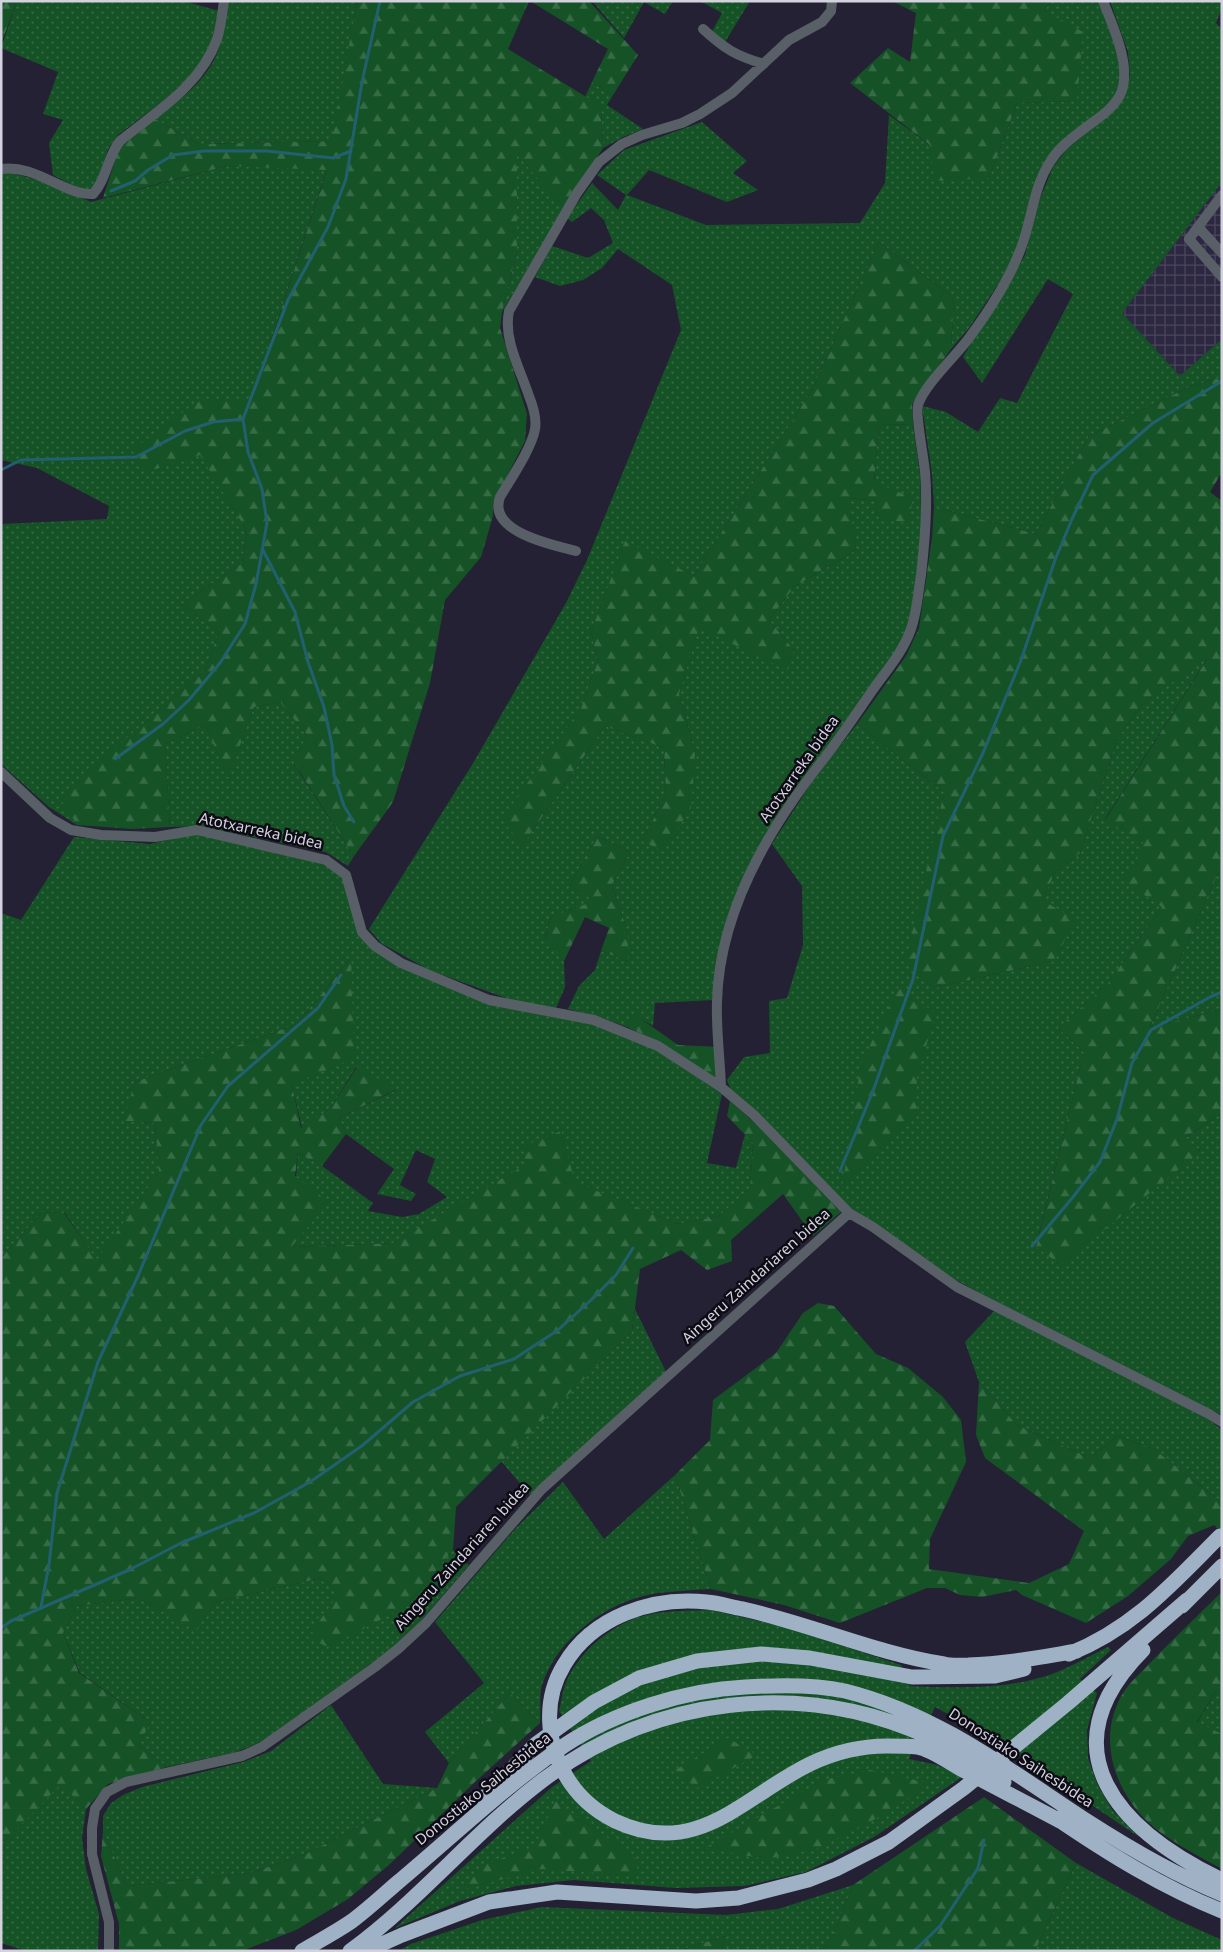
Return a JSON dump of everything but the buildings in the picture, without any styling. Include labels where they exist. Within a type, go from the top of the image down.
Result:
[{"type":"highway","points":[[410,1872],[536,1744],[594,1702],[640,1678],[697,1661],[761,1654],[810,1658],[912,1677],[995,1676],[1044,1664],[1107,1637],[1145,1610],[1220,1536]]},
{"type":"highway","points":[[366,1951],[402,1935],[489,1902],[557,1892],[696,1901],[738,1898],[808,1880],[836,1869],[889,1842],[964,1788],[1015,1748],[1187,1600],[1222,1566]]},
{"type":"highway","points":[[1187,1600],[1124,1670],[1112,1688],[1100,1716],[1096,1749],[1104,1780],[1120,1808],[1158,1842],[1205,1872],[1222,1880]]},
{"type":"highway","points":[[1064,1823],[920,1748],[889,1746],[862,1747],[833,1754],[807,1766],[718,1820],[696,1829],[673,1833],[649,1831],[626,1826],[604,1816],[570,1784],[559,1764],[553,1745],[550,1703],[555,1682],[564,1664],[590,1634],[624,1613],[664,1603],[707,1602],[778,1617],[887,1651],[946,1665],[996,1664],[1078,1651]]},
{"type":"highway","name":"Donostiako Saihesbidea","points":[[302,1951],[352,1921],[530,1770],[567,1744],[604,1724],[672,1697],[725,1688],[779,1685],[843,1691],[899,1708],[935,1724],[984,1752],[1088,1822],[1178,1873],[1222,1894]]},
{"type":"highway","name":"Donostiako Saihesbidea","points":[[350,1951],[384,1925],[525,1794],[562,1766],[624,1732],[668,1716],[715,1706],[755,1702],[788,1702],[837,1708],[884,1720],[930,1738],[952,1749],[1113,1856],[1156,1880],[1222,1912]]},
{"type":"street","points":[[1,169],[15,167],[53,180],[83,194],[93,194],[100,186],[112,151],[120,141],[184,90],[205,64],[217,38],[224,1]]},
{"type":"street","points":[[576,551],[525,535],[510,526],[500,514],[497,504],[528,448],[535,430],[533,407],[507,331],[509,311],[577,193],[599,162],[622,144],[642,135],[682,123],[700,114],[732,93],[789,40],[822,22],[831,11],[832,1]]},
{"type":"street","name":"Atotxarreka bidea","points":[[721,1087],[717,1001],[722,955],[748,876],[771,835],[806,782],[840,738],[900,651],[911,629],[918,595],[926,534],[925,474],[916,407],[927,389],[969,339],[1009,274],[1022,247],[1037,190],[1049,163],[1060,148],[1112,106],[1120,94],[1124,80],[1123,63],[1115,31],[1103,1]]},
{"type":"street","points":[[703,29],[723,48],[744,58],[764,64]]},
{"type":"street","points":[[1222,195],[1189,239],[1222,277]]},
{"type":"street","points":[[1198,227],[1222,253]]},
{"type":"street","name":"Atotxarreka bidea","points":[[1,772],[50,818],[71,830],[100,835],[154,837],[198,830],[326,860],[346,875],[362,932],[375,946],[401,963],[489,1000],[594,1020],[658,1046],[721,1087],[754,1115],[836,1200]]},
{"type":"street","name":"Aingeru Zaindariaren bidea","points":[[836,1200],[849,1212],[957,1287],[1222,1422]]},
{"type":"street","name":"Aingeru Zaindariaren bidea","points":[[109,1951],[109,1922],[92,1854],[92,1828],[96,1808],[107,1792],[126,1782],[242,1756],[262,1747],[375,1667],[426,1623],[541,1490],[849,1212]]},
{"type":"shaded area","points":[[1222,182],[1222,339],[1180,376],[1122,313]]},
{"type":"green space","points":[[1,1],[17,1],[1,44]]},
{"type":"green space","points":[[17,1],[184,1],[219,11],[210,46],[202,60],[186,80],[163,101],[118,135],[108,149],[98,181],[92,188],[82,190],[53,175],[49,143],[63,120],[43,114],[58,72],[1,48]]},
{"type":"green space","points":[[228,1],[357,1],[333,141],[199,144],[155,119],[200,81],[207,72],[220,45]]},
{"type":"green space","points":[[357,1],[529,1],[508,49],[601,106],[603,148],[564,208],[517,155],[517,251],[500,328],[527,414],[525,441],[493,503],[493,516],[481,557],[445,600],[430,683],[393,802],[354,856],[294,763],[307,735],[280,702],[254,707],[228,778],[205,725],[165,744],[170,827],[132,829],[77,825],[59,797],[205,670],[219,632],[181,605],[242,563],[247,531],[200,455],[146,472],[132,450],[198,401],[251,401],[327,170],[227,166],[103,198],[119,148],[155,119],[199,144],[332,141]]},
{"type":"green space","points":[[530,1],[589,1],[638,55],[613,95],[592,82],[608,49]]},
{"type":"green space","points":[[592,1],[673,1],[665,14],[644,2],[624,38]]},
{"type":"green space","points":[[700,1],[750,1],[722,47],[708,39],[722,13]]},
{"type":"green space","points":[[892,1],[1050,1],[1045,11],[1083,32],[1077,101],[1017,103],[989,178],[934,181],[930,145],[850,83],[888,48],[910,62],[916,13]]},
{"type":"green space","points":[[1050,1],[1100,1],[1117,53],[1121,77],[1114,97],[1098,113],[1061,142],[1009,268],[969,328],[951,349],[954,298],[879,242],[812,390],[694,576],[625,542],[591,632],[598,661],[581,708],[503,819],[522,846],[605,726],[664,748],[666,795],[642,841],[695,753],[679,694],[699,627],[794,650],[769,620],[794,587],[856,550],[848,498],[876,501],[877,516],[908,523],[912,498],[874,483],[879,424],[913,425],[920,475],[922,539],[916,592],[908,629],[893,655],[746,874],[714,1000],[655,1003],[653,1026],[634,1015],[627,1027],[568,1009],[579,986],[595,970],[601,951],[628,961],[628,933],[612,885],[630,852],[597,836],[570,885],[595,901],[551,917],[545,938],[564,961],[565,987],[556,1008],[517,1002],[429,970],[381,943],[369,929],[472,765],[566,603],[587,560],[681,330],[672,285],[618,249],[602,268],[583,280],[560,286],[535,277],[552,246],[588,258],[613,243],[604,220],[591,208],[572,222],[567,218],[592,183],[618,210],[626,195],[597,175],[624,150],[702,122],[747,161],[733,173],[758,190],[727,202],[649,170],[627,195],[706,225],[860,223],[885,183],[889,115],[930,145],[989,178],[1017,103],[1076,101],[1045,11]]},
{"type":"green space","points":[[1110,1],[1222,1],[1222,8],[1216,23],[1222,29],[1222,182],[1122,313],[1180,376],[1222,339],[1222,377],[1189,387],[1089,436],[1036,534],[934,507],[932,474],[922,406],[946,412],[978,432],[1000,398],[1017,403],[1073,294],[1048,279],[982,383],[963,357],[1025,255],[1040,199],[1053,167],[1067,149],[1112,112],[1125,96],[1130,75],[1128,52]]},
{"type":"green space","points":[[592,82],[613,95],[607,105],[643,129],[603,148],[601,107],[585,97]]},
{"type":"green space","points":[[517,154],[564,208],[502,312],[517,251]]},
{"type":"green space","points":[[227,166],[327,169],[251,401],[198,401],[146,471],[200,454],[247,531],[242,563],[181,605],[219,632],[205,670],[60,797],[77,825],[49,807],[1,764],[2,524],[107,519],[109,506],[37,468],[1,460],[1,173],[9,172],[51,184],[91,202]]},
{"type":"green space","points":[[879,242],[954,298],[951,349],[912,404],[913,425],[879,424],[874,482],[913,498],[908,524],[877,516],[876,501],[849,498],[856,550],[794,587],[769,620],[794,650],[787,670],[699,628],[679,694],[695,753],[691,808],[663,851],[642,841],[666,795],[664,748],[605,726],[522,846],[502,819],[581,708],[598,661],[591,632],[625,541],[694,576],[812,390]]},
{"type":"green space","points":[[1222,377],[1222,472],[1210,492],[1222,501],[1222,870],[1216,877],[1150,1027],[1222,1010],[1222,1113],[1186,1137],[1200,1152],[1061,1265],[1036,1247],[1084,1052],[1058,1028],[1107,985],[1162,907],[1124,881],[1144,843],[1105,820],[1208,658],[1145,701],[1117,739],[1080,853],[1056,871],[1042,900],[1076,920],[1053,961],[934,988],[906,960],[944,792],[857,724],[906,656],[919,628],[932,538],[934,507],[1036,534],[1089,436],[1189,387]]},
{"type":"green space","points":[[1209,656],[1105,819],[1144,843],[1162,907],[1107,985],[1058,1028],[1084,1052],[1036,1246],[1200,1151],[1185,1138],[1222,1113],[1222,1415],[1040,1326],[938,1270],[851,1209],[732,1093],[727,1080],[744,1057],[770,1053],[769,1001],[787,998],[803,945],[802,886],[772,844],[810,785],[857,724],[944,792],[907,960],[934,988],[1053,961],[1042,900],[1056,871],[1080,853],[1117,739],[1145,701]]},
{"type":"green space","points":[[280,702],[307,735],[294,764],[354,856],[348,866],[326,852],[199,826],[170,827],[165,744],[205,725],[228,777],[254,707]]},
{"type":"green space","points":[[195,834],[323,862],[343,877],[358,928],[376,950],[495,1003],[594,1023],[654,1048],[722,1094],[707,1163],[736,1168],[745,1134],[753,1143],[750,1189],[719,1216],[678,1224],[574,1182],[561,1131],[526,1165],[393,1243],[290,1247],[298,1153],[322,1166],[373,1203],[368,1211],[402,1217],[419,1214],[447,1197],[427,1182],[435,1159],[416,1150],[400,1185],[416,1194],[411,1201],[377,1194],[394,1169],[346,1134],[339,1118],[396,1090],[356,1067],[331,1108],[302,1128],[292,1085],[350,959],[297,1024],[135,1082],[124,1121],[155,1123],[159,1172],[97,1261],[65,1213],[42,1212],[1,1258],[1,913],[21,920],[74,837],[150,844]]},
{"type":"green space","points":[[597,836],[630,852],[612,885],[628,933],[628,961],[601,951],[609,928],[585,917],[564,961],[545,939],[551,917],[594,901],[570,885]]},
{"type":"green space","points":[[1222,870],[1222,1010],[1150,1027],[1216,877]]},
{"type":"green space","points":[[351,958],[354,1058],[292,1085],[301,1128],[331,1108],[357,1067],[397,1089],[339,1118],[346,1134],[322,1166],[298,1153],[295,1176],[329,1202],[291,1247],[393,1243],[525,1165],[524,1146],[561,1131],[575,1182],[678,1224],[719,1216],[750,1189],[753,1143],[727,1116],[730,1101],[757,1125],[841,1212],[813,1236],[783,1194],[731,1240],[732,1261],[707,1270],[681,1250],[640,1269],[632,1331],[456,1507],[453,1550],[405,1607],[328,1647],[308,1638],[338,1594],[321,1578],[215,1602],[196,1631],[139,1598],[77,1606],[63,1633],[79,1673],[150,1722],[139,1746],[167,1767],[108,1784],[86,1809],[61,1784],[6,1840],[1,1841],[1,1258],[42,1212],[64,1213],[97,1260],[159,1172],[155,1123],[123,1121],[135,1082],[297,1024]]},
{"type":"green space","points":[[899,986],[936,1014],[917,1075],[916,1114],[842,1188],[861,1064]]},
{"type":"green space","points":[[634,1014],[678,1045],[717,1047],[717,1081],[659,1042],[627,1027]]},
{"type":"green space","points":[[818,1303],[834,1306],[876,1354],[908,1368],[943,1397],[961,1420],[966,1462],[930,1539],[929,1569],[1029,1583],[1069,1564],[1084,1531],[985,1458],[976,1435],[979,1382],[1017,1425],[1090,1458],[1117,1436],[1154,1449],[1222,1503],[1222,1532],[1214,1525],[1188,1536],[1171,1559],[1128,1596],[1086,1623],[1022,1595],[1016,1590],[982,1597],[960,1595],[945,1588],[927,1588],[840,1623],[784,1605],[711,1589],[675,1475],[710,1440],[713,1400],[776,1353],[803,1313]]},
{"type":"green space","points":[[635,1309],[666,1372],[530,1495],[501,1461],[632,1331]]},
{"type":"green space","points":[[995,1310],[1208,1419],[1222,1430],[1222,1503],[1154,1449],[1117,1436],[1090,1458],[1017,1425],[979,1382],[965,1342]]},
{"type":"green space","points":[[675,1475],[711,1589],[658,1593],[640,1597],[604,1613],[573,1637],[560,1651],[550,1668],[541,1689],[540,1723],[510,1693],[449,1763],[425,1732],[484,1683],[435,1622],[516,1528],[563,1482],[604,1539]]},
{"type":"green space","points":[[453,1550],[469,1565],[406,1638],[266,1740],[236,1752],[167,1767],[139,1746],[150,1722],[80,1673],[63,1633],[77,1606],[139,1598],[196,1630],[215,1602],[321,1578],[338,1593],[405,1607]]},
{"type":"green space","points":[[1222,1592],[1222,1681],[1197,1722],[1222,1734],[1222,1869],[1164,1835],[1135,1808],[1117,1777],[1110,1742],[1111,1724],[1116,1707],[1127,1687]]},
{"type":"green space","points":[[711,1610],[785,1627],[901,1665],[910,1686],[982,1687],[1017,1683],[1052,1674],[1108,1647],[1111,1650],[1080,1679],[1097,1693],[1087,1730],[1088,1758],[1098,1786],[1113,1811],[1139,1837],[991,1737],[935,1707],[909,1759],[938,1765],[962,1777],[874,1837],[806,1872],[745,1886],[676,1888],[574,1880],[516,1886],[460,1901],[395,1928],[552,1787],[591,1761],[559,1711],[565,1685],[570,1674],[585,1653],[605,1635],[639,1617],[666,1612]]},
{"type":"green space","points":[[1222,1681],[1222,1734],[1197,1723]]},
{"type":"green space","points":[[510,1693],[540,1723],[476,1781],[390,1864],[348,1899],[296,1930],[242,1951],[119,1951],[119,1924],[101,1856],[103,1831],[127,1886],[251,1873],[303,1855],[437,1788],[449,1763]]},
{"type":"green space","points":[[331,1705],[383,1784],[437,1788],[303,1855],[251,1873],[127,1886],[103,1831],[103,1816],[111,1803],[123,1795],[142,1787],[243,1762],[271,1751]]},
{"type":"green space","points":[[728,1738],[757,1755],[697,1788],[674,1771]]},
{"type":"green space","points":[[870,1770],[929,1783],[887,1813],[816,1849],[766,1859],[705,1848],[823,1780]]},
{"type":"green space","points":[[61,1783],[86,1809],[82,1838],[86,1869],[99,1914],[98,1951],[26,1951],[1,1943],[1,1841],[6,1840]]},
{"type":"green space","points":[[984,1797],[1076,1863],[1035,1951],[822,1951],[833,1936],[853,1885]]},
{"type":"green space","points":[[555,1801],[635,1857],[639,1876],[541,1869],[465,1889],[481,1866],[535,1846]]},
{"type":"green space","points":[[1076,1863],[1173,1918],[1222,1940],[1222,1951],[1035,1951]]},
{"type":"green space","points":[[853,1885],[833,1936],[822,1951],[722,1951],[725,1936],[678,1951],[398,1951],[411,1944],[482,1920],[542,1907],[726,1915],[778,1909]]},
{"type":"green space","points":[[725,1936],[722,1951],[678,1951]]},
{"type":"waterway","points":[[115,759],[163,724],[189,700],[220,663],[245,624],[256,584],[267,523],[262,489],[248,452],[243,419],[288,300],[328,227],[346,179],[362,82],[380,1]]},
{"type":"waterway","points":[[111,191],[135,181],[148,170],[173,155],[204,151],[267,151],[333,158],[351,151]]},
{"type":"waterway","points":[[840,1171],[873,1091],[913,979],[943,836],[983,753],[1021,660],[1055,560],[1093,475],[1153,423],[1222,381]]},
{"type":"waterway","points":[[1,470],[21,460],[136,457],[185,431],[213,422],[243,419]]},
{"type":"waterway","points":[[263,550],[295,612],[308,662],[324,707],[332,745],[334,775],[344,806],[354,822]]},
{"type":"waterway","points":[[41,1607],[49,1565],[57,1493],[98,1362],[138,1276],[201,1125],[228,1086],[318,1008],[341,975]]},
{"type":"waterway","points":[[1032,1246],[1100,1162],[1117,1119],[1132,1063],[1151,1030],[1222,992]]},
{"type":"waterway","points":[[1,1628],[11,1621],[129,1570],[181,1543],[254,1513],[310,1482],[363,1445],[413,1402],[460,1376],[514,1359],[558,1330],[616,1275],[633,1248]]},
{"type":"waterway","points":[[914,1951],[940,1926],[978,1868],[984,1840]]}]
